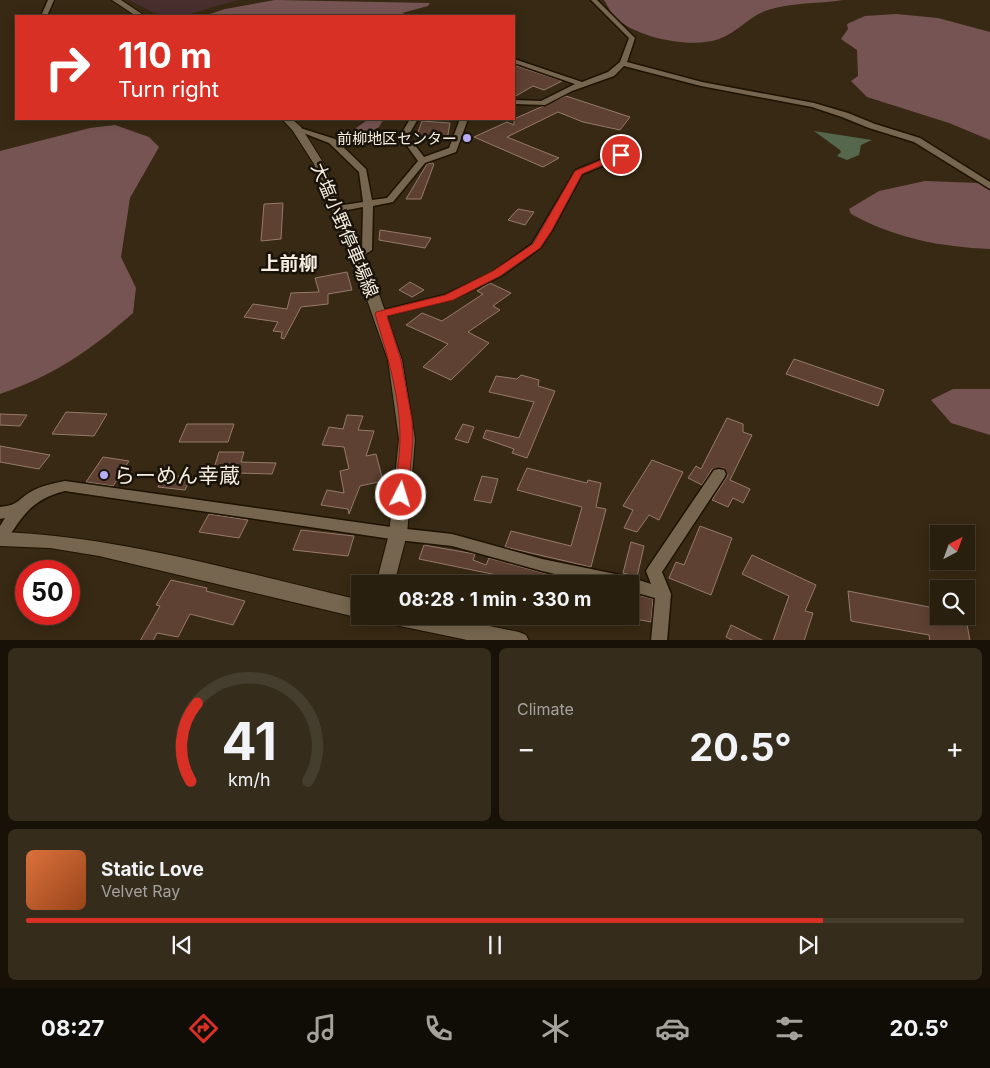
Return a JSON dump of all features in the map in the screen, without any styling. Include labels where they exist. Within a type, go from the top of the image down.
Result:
[{"type":"main road","points":[[116,0],[139,15]]},
{"type":"main road","name":"大塩小野停車場線","points":[[292,124],[319,164],[380,314],[394,360],[406,420],[407,439],[398,534],[387,575]]},
{"type":"main road","points":[[0,539],[50,541],[99,548],[351,607]]},
{"type":"main road","points":[[442,625],[519,640]]},
{"type":"street","points":[[44,15],[51,0]]},
{"type":"street","points":[[515,102],[542,102],[582,84],[611,74],[622,63],[632,38],[594,0]]},
{"type":"street","points":[[515,61],[582,84]]},
{"type":"street","points":[[622,63],[701,84],[814,105],[845,115],[872,126],[917,140],[990,186]]},
{"type":"street","points":[[413,120],[404,136],[422,161]]},
{"type":"street","points":[[337,209],[390,200],[422,161],[453,150],[464,120]]},
{"type":"street","points":[[292,124],[332,141],[363,171],[368,203],[368,250],[357,255]]},
{"type":"street","points":[[380,314],[449,297],[497,274],[536,246],[548,230],[578,172],[621,155]]},
{"type":"street","points":[[659,640],[663,594],[654,571],[719,474]]},
{"type":"street","points":[[0,539],[24,503],[36,495],[65,486],[398,534],[452,540],[542,565],[588,575]]},
{"type":"street","points":[[0,512],[18,511]]},
{"type":"street","points":[[639,587],[663,594]]},
{"type":"shaded area","points":[[129,0],[238,0],[186,15],[154,13]]},
{"type":"shaded area","points":[[275,0],[430,3],[428,6],[402,13],[407,15],[207,15],[225,9]]},
{"type":"shaded area","points":[[604,0],[843,0],[777,7],[755,16],[726,36],[707,42],[694,43],[666,40],[638,32],[617,19]]},
{"type":"shaded area","points":[[896,14],[938,18],[990,32],[990,140],[949,123],[867,97],[851,81],[858,76],[857,50],[841,39],[848,29],[847,24],[865,16]]},
{"type":"shaded area","points":[[368,120],[383,120],[379,127],[357,141],[346,135]]},
{"type":"shaded area","points":[[115,125],[149,137],[159,147],[130,198],[121,257],[136,288],[133,313],[102,339],[71,361],[37,379],[0,394],[0,151],[90,128]]},
{"type":"shaded area","points":[[814,131],[872,140],[861,145],[859,155],[847,160],[837,156],[841,152],[840,150]]},
{"type":"shaded area","points":[[925,181],[979,183],[990,186],[990,249],[918,240],[884,229],[851,214],[849,209],[879,191]]},
{"type":"shaded area","points":[[953,389],[990,389],[990,435],[951,423],[931,400]]},
{"type":"building","points":[[515,65],[562,81],[544,90],[533,86],[515,96]]},
{"type":"building","points":[[566,96],[630,117],[620,130],[583,122],[558,112],[507,137],[559,158],[543,167],[474,137],[507,122],[514,125],[515,119]]},
{"type":"building","points":[[422,121],[450,123],[447,140],[416,138]]},
{"type":"building","points":[[427,164],[434,164],[421,199],[406,199]]},
{"type":"building","points":[[283,203],[281,239],[261,241],[264,204]]},
{"type":"building","points":[[518,209],[534,212],[525,225],[508,220]]},
{"type":"building","points":[[380,230],[431,238],[425,248],[379,240]]},
{"type":"building","points":[[347,272],[352,290],[328,294],[328,304],[301,307],[284,339],[281,338],[282,332],[273,331],[278,322],[244,317],[253,304],[287,309],[291,293],[319,292],[315,278]]},
{"type":"building","points":[[410,282],[424,290],[412,297],[399,290]]},
{"type":"building","points":[[490,283],[511,293],[493,306],[500,310],[468,332],[489,343],[451,380],[423,367],[448,344],[406,325],[422,313],[442,321],[483,294],[477,291]]},
{"type":"building","points":[[794,359],[884,390],[878,406],[786,374]]},
{"type":"building","points":[[521,375],[539,380],[538,386],[555,391],[527,458],[512,453],[514,449],[483,438],[486,430],[519,438],[534,402],[489,392],[496,376],[517,379]]},
{"type":"building","points":[[66,412],[107,414],[94,436],[52,434]]},
{"type":"building","points":[[0,414],[27,415],[20,426],[0,425]]},
{"type":"building","points":[[347,415],[363,416],[358,430],[374,431],[366,456],[376,454],[383,481],[360,486],[349,514],[348,509],[321,505],[327,490],[344,493],[340,471],[349,469],[344,447],[322,445],[329,427],[343,429]]},
{"type":"building","points":[[727,418],[743,424],[743,432],[752,435],[730,480],[750,489],[743,503],[733,498],[728,507],[712,500],[728,475],[724,468],[712,469],[702,485],[688,478],[696,466],[701,469]]},
{"type":"building","points":[[187,424],[234,424],[228,442],[179,442]]},
{"type":"building","points":[[463,424],[474,427],[468,443],[455,439]]},
{"type":"building","points":[[0,446],[50,455],[39,469],[0,462]]},
{"type":"building","points":[[219,452],[244,452],[241,462],[276,463],[272,474],[237,473],[236,476],[212,475]]},
{"type":"building","points":[[103,457],[129,461],[113,486],[86,482]]},
{"type":"building","points":[[652,460],[683,472],[659,520],[649,515],[637,532],[624,528],[633,510],[623,506]]},
{"type":"building","points":[[527,468],[587,483],[588,480],[601,483],[596,507],[606,509],[591,567],[505,547],[511,531],[571,546],[582,507],[517,490]]},
{"type":"building","points":[[164,475],[191,477],[185,490],[158,487]]},
{"type":"building","points":[[482,476],[498,479],[491,503],[474,500]]},
{"type":"building","points":[[209,514],[248,520],[239,538],[199,532]]},
{"type":"building","points":[[700,526],[732,538],[711,595],[669,578],[676,562],[684,565]]},
{"type":"building","points":[[301,530],[354,536],[348,556],[293,550]]},
{"type":"building","points":[[631,542],[644,546],[637,575],[623,573]]},
{"type":"building","points":[[424,545],[475,554],[473,560],[486,565],[489,558],[550,575],[497,575],[419,559]]},
{"type":"building","points":[[752,555],[816,585],[805,611],[813,613],[804,640],[773,640],[789,596],[742,574]]},
{"type":"building","points":[[171,580],[207,588],[206,591],[245,601],[233,625],[190,614],[178,637],[157,633],[154,640],[141,640],[160,606],[156,605]]},
{"type":"building","points":[[848,591],[930,607],[930,625],[967,625],[970,640],[930,640],[929,635],[851,621]]},
{"type":"building","points":[[639,595],[653,599],[651,622],[639,620]]},
{"type":"building","points":[[731,625],[762,640],[732,640],[726,637]]},
{"type":"place","name":"前柳地区センター","points":[[467,138]]},
{"type":"place","name":"らーめん幸蔵","points":[[104,475]]},
{"type":"district","name":"上前柳","points":[[289,263]]},
{"type":"route","points":[[401,495],[407,439],[406,420],[394,360],[380,314],[449,297],[497,274],[536,246],[548,230],[578,172],[621,155]]}]
